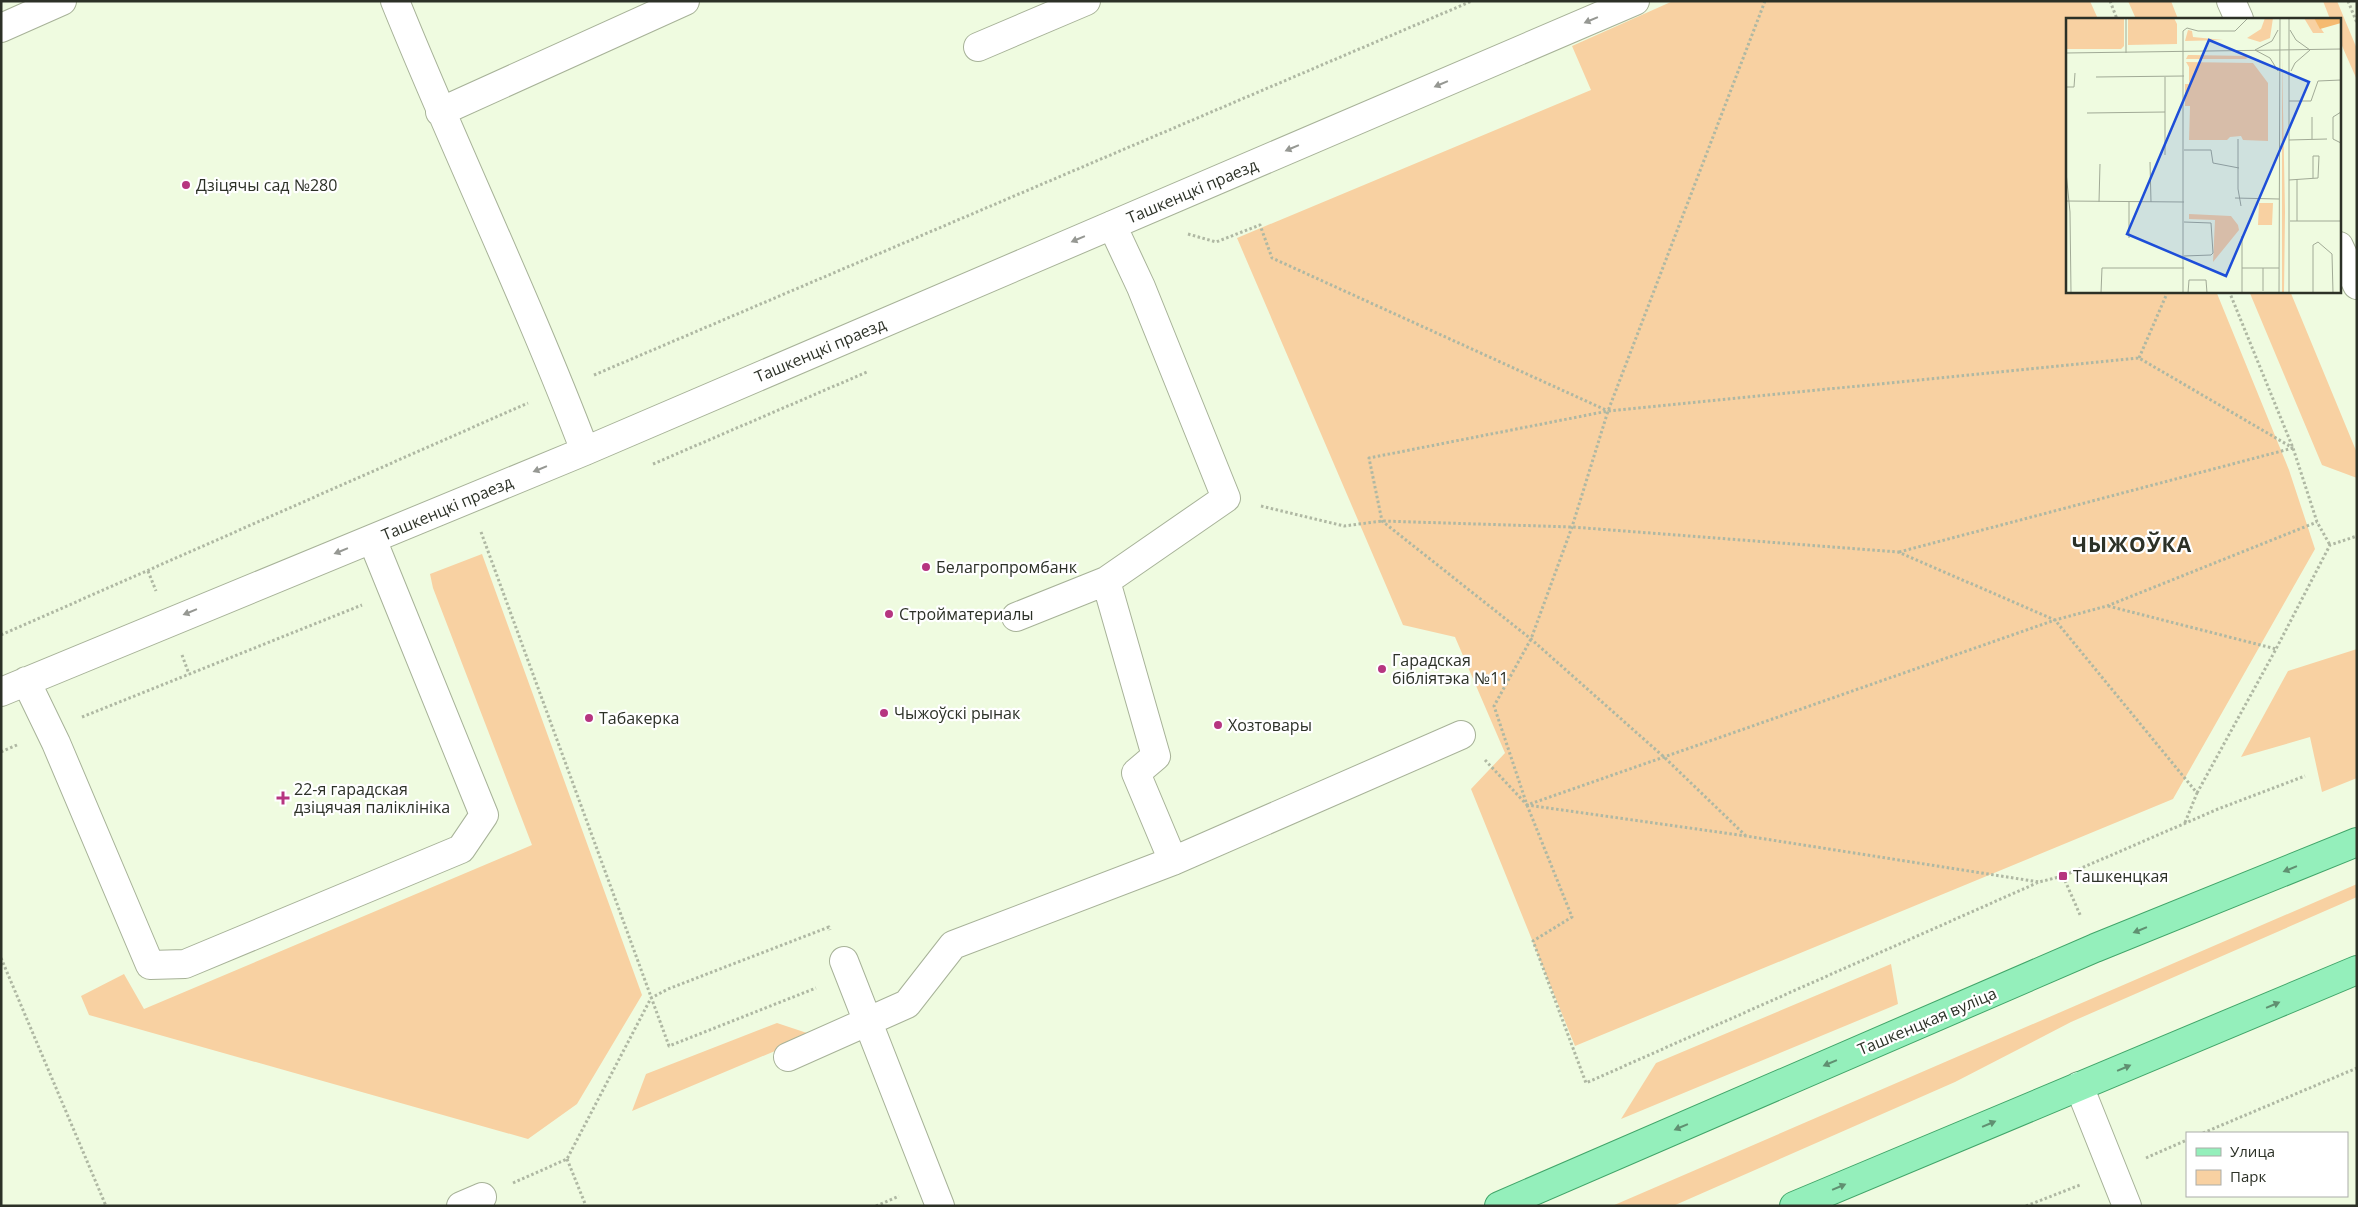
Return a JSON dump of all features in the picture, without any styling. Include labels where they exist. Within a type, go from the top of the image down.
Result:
[{"type":"main road","points":[[2346,846],[2357,825]]},
{"type":"main road","name":"Ташкенцкая вуліца","points":[[1499,1206],[2095,948],[2346,846]]},
{"type":"main road","points":[[1794,1206],[2079,1086],[2349,976]]},
{"type":"street","points":[[1,28],[62,1]]},
{"type":"street","points":[[395,1],[440,112],[561,389],[585,451]]},
{"type":"street","points":[[440,112],[685,1]]},
{"type":"street","points":[[978,47],[1086,1]]},
{"type":"street","name":"Ташкенцкі праезд","points":[[1,692],[585,451],[1635,1]]},
{"type":"street","points":[[2231,1],[2239,18]]},
{"type":"street","points":[[1016,617],[1106,581],[1226,498],[1141,287],[1112,225]]},
{"type":"street","points":[[2340,248],[2357,285]]},
{"type":"street","points":[[26,681],[50,731],[150,965],[185,964],[461,849],[484,815],[395,591],[372,539]]},
{"type":"street","points":[[1106,581],[1156,756],[1136,773],[1173,861]]},
{"type":"street","points":[[788,1057],[907,1004],[953,945],[1173,861],[1461,735]]},
{"type":"street","points":[[847,968],[940,1206]]},
{"type":"street","points":[[2079,1086],[2126,1206]]},
{"type":"path","points":[[1,635],[561,389],[1472,1]]},
{"type":"path","points":[[1765,1],[1608,411],[1572,527],[1531,639],[1494,706],[1527,805],[1572,917],[1533,941],[1586,1083],[2039,882],[2063,876],[2218,809],[2306,776]]},
{"type":"path","points":[[2110,1],[2117,18]]},
{"type":"path","points":[[2348,1],[2357,23]]},
{"type":"path","points":[[1181,236],[1190,233],[1216,242],[1260,225],[1272,258],[1608,411]]},
{"type":"path","points":[[2139,358],[2168,292]]},
{"type":"path","points":[[2229,292],[2293,448],[2317,522],[2330,545]]},
{"type":"path","points":[[1746,836],[1664,757],[1531,639],[1382,521],[1369,458],[1608,411],[2139,358],[2293,448]]},
{"type":"path","points":[[1226,498],[1344,526],[1382,521],[1572,527],[1898,552],[2293,448]]},
{"type":"path","points":[[466,500],[481,532],[651,998],[669,1046],[847,968],[829,927],[668,989],[651,998],[567,1158],[472,1201]]},
{"type":"path","points":[[1527,805],[2054,620],[2107,606],[2317,522]]},
{"type":"path","points":[[472,536],[481,532]]},
{"type":"path","points":[[2184,825],[2197,793],[2276,649],[2330,545],[2357,536]]},
{"type":"path","points":[[1898,552],[2054,620],[2197,793]]},
{"type":"path","points":[[1,752],[395,591]]},
{"type":"path","points":[[2107,606],[2276,649]]},
{"type":"path","points":[[1461,735],[1527,805],[1746,836],[2039,882]]},
{"type":"path","points":[[2063,876],[2095,948]]},
{"type":"path","points":[[1,958],[106,1206]]},
{"type":"path","points":[[2205,1132],[2357,1068]]},
{"type":"path","points":[[567,1158],[586,1206]]},
{"type":"path","points":[[876,1206],[902,1195]]},
{"type":"green space","points":[[1673,1],[2090,1],[2098,18],[2066,18],[2066,292],[2216,292],[2289,470],[2315,549],[2173,799],[1575,1046],[1471,789],[1505,753],[1455,637],[1403,625],[1237,238],[1591,90],[1572,46]]},
{"type":"green space","points":[[2128,1],[2171,1],[2178,18],[2136,18]]},
{"type":"green space","points":[[2323,1],[2337,1],[2357,49],[2357,80],[2340,41],[2340,18],[2330,18]]},
{"type":"green space","points":[[2249,292],[2290,292],[2357,453],[2357,478],[2322,465]]},
{"type":"green space","points":[[482,554],[642,995],[577,1104],[528,1139],[89,1015],[81,996],[124,974],[144,1009],[532,845],[433,588],[430,574]]},
{"type":"green space","points":[[2357,649],[2357,778],[2322,792],[2310,737],[2241,757],[2288,671]]},
{"type":"green space","points":[[2357,884],[2357,897],[2071,1022],[1955,1082],[1673,1206],[1612,1206]]},
{"type":"green space","points":[[1891,964],[1898,1004],[1621,1119],[1656,1063]]},
{"type":"green space","points":[[777,1023],[813,1035],[632,1111],[646,1074]]},
{"type":"place","name":"Дзіцячы сад №280","points":[[186,185]]},
{"type":"place","name":"Белагропромбанк","points":[[926,567]]},
{"type":"place","name":"Стройматериалы","points":[[889,614]]},
{"type":"place","name":"Гарадская бібліятэка №11","points":[[1382,669]]},
{"type":"place","name":"Чыжоўскі рынак","points":[[884,713]]},
{"type":"place","name":"Табакерка","points":[[589,718]]},
{"type":"place","name":"Хозтовары","points":[[1218,725]]},
{"type":"place","name":"22-я гарадская дзіцячая паліклініка","points":[[283,798]]},
{"type":"place","name":"Ташкенцкая","points":[[2063,876]]},
{"type":"district","name":"ЧЫЖОЎКА","points":[[2132,544]]}]
